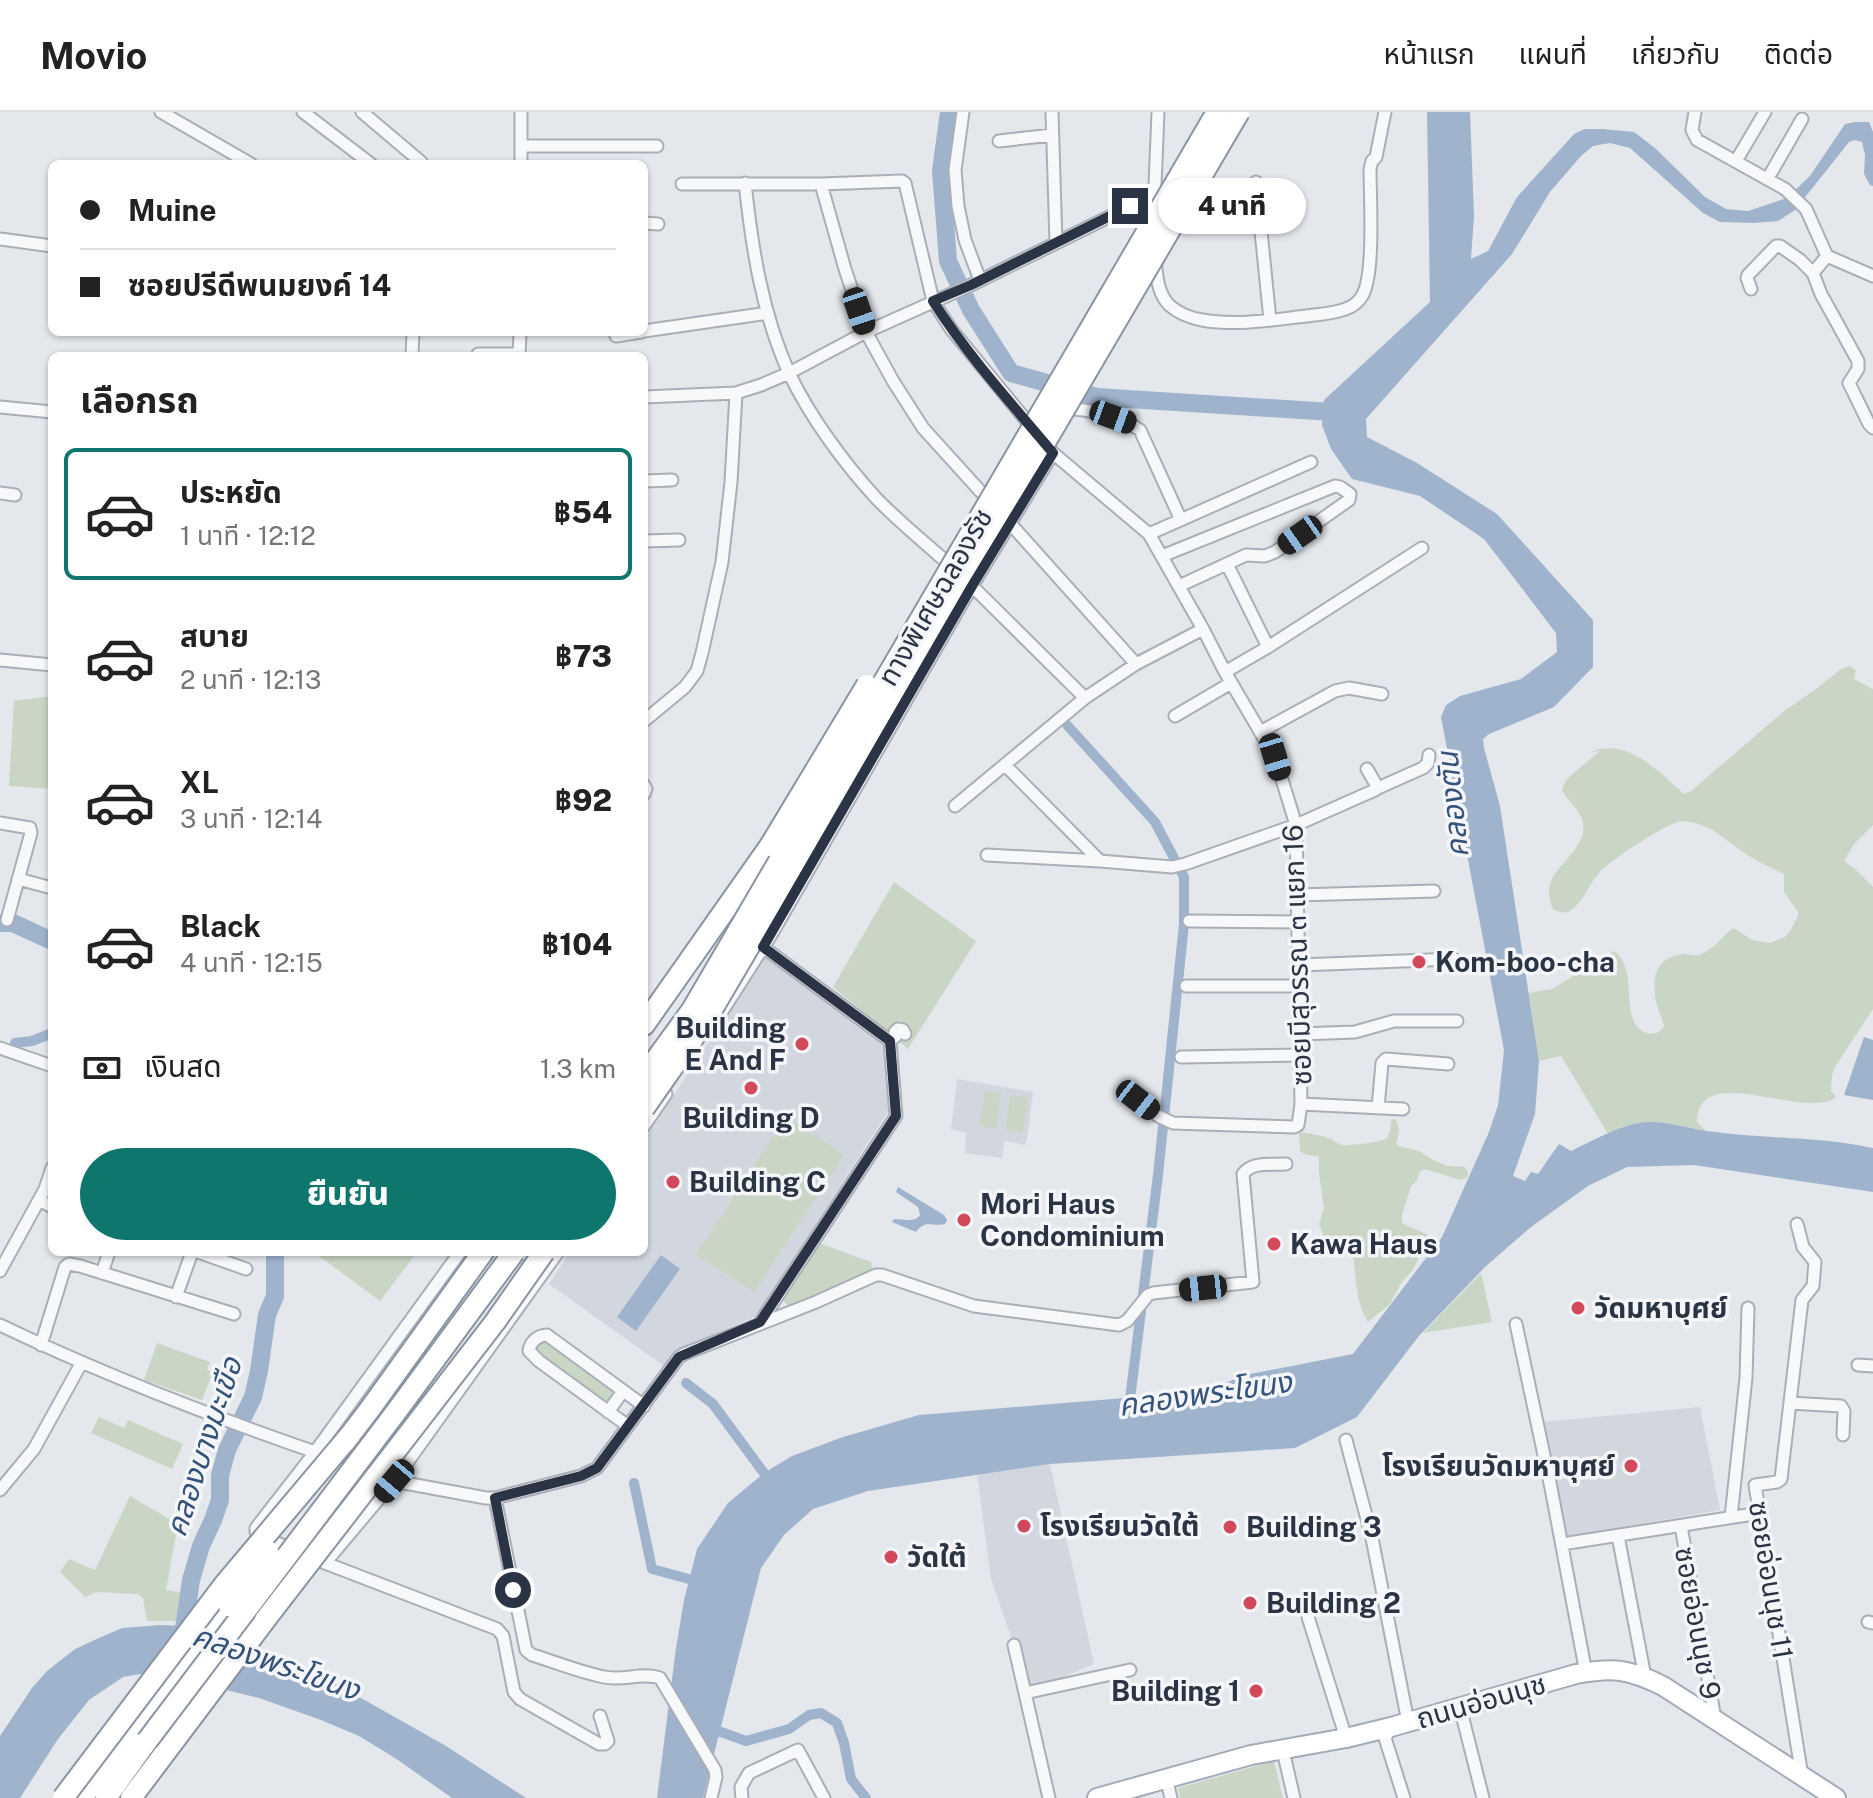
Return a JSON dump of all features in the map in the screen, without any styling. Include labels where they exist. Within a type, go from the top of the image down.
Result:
[{"type":"highway","name":"ทางพิเศษฉลองรัช","points":[[648,1070],[692,1010],[1217,112]]},
{"type":"highway","name":"ทางพิเศษฉลองรัช","points":[[648,1102],[707,1018],[1239,112]]},
{"type":"highway","points":[[648,1019],[770,846],[912,610],[992,499]]},
{"type":"highway","points":[[82,1798],[229,1606],[480,1256]]},
{"type":"highway","points":[[106,1798],[511,1256]]},
{"type":"highway","points":[[131,1798],[495,1322],[541,1256]]},
{"type":"highway","points":[[63,1798],[224,1585],[351,1434]]},
{"type":"highway","points":[[142,1798],[166,1750]]},
{"type":"main road","name":"ถนนอ่อนนุช","points":[[1110,1797],[1169,1787],[1252,1759],[1395,1729],[1586,1673],[1617,1670],[1645,1677],[1663,1686],[1836,1798]]},
{"type":"main road","name":"ถนนอ่อนนุช","points":[[1252,1759],[1284,1755],[1395,1729],[1587,1680],[1617,1678],[1660,1694],[1819,1798]]},
{"type":"street","points":[[161,112],[244,160]]},
{"type":"street","points":[[303,112],[366,160]]},
{"type":"street","points":[[362,112],[419,160]]},
{"type":"street","points":[[521,112],[521,160]]},
{"type":"street","points":[[963,112],[955,170],[958,206],[976,282]]},
{"type":"street","points":[[1052,112],[1056,243]]},
{"type":"street","points":[[1158,112],[1153,236],[1157,282],[1162,296],[1171,307],[1200,320],[1223,322],[1334,312],[1350,307],[1361,298],[1367,285],[1370,257],[1370,169],[1376,157],[1385,112]]},
{"type":"street","points":[[1695,112],[1692,130],[1697,140],[1785,189],[1806,209],[1827,256],[1873,276]]},
{"type":"street","points":[[1736,161],[1765,112]]},
{"type":"street","points":[[1768,178],[1802,119]]},
{"type":"street","points":[[999,141],[1052,135]]},
{"type":"street","points":[[521,146],[657,146]]},
{"type":"street","points":[[682,184],[902,181],[905,183],[933,301]]},
{"type":"street","points":[[1256,182],[1270,320]]},
{"type":"street","points":[[745,183],[752,247],[768,313],[789,373],[821,428],[878,500],[972,586],[1085,698]]},
{"type":"street","points":[[821,184],[866,332],[923,428],[1136,664]]},
{"type":"street","points":[[648,397],[736,393],[761,385],[1155,194]]},
{"type":"street","points":[[648,223],[658,224]]},
{"type":"street","points":[[0,239],[48,245]]},
{"type":"street","points":[[1751,289],[1748,275],[1776,246],[1800,260],[1813,273],[1821,294],[1858,361],[1858,369],[1849,383],[1873,428]]},
{"type":"street","points":[[1813,273],[1827,256]]},
{"type":"street","name":"ซอยมีสุวรรณ ๓ แยก 16","points":[[933,301],[976,362],[1053,453],[1149,534],[1275,757],[1296,825],[1301,1055],[1298,1124],[1296,1127],[1173,1123],[1158,1116],[1127,1092]]},
{"type":"street","points":[[648,331],[768,313]]},
{"type":"street","points":[[648,718],[685,687],[697,671],[702,653],[722,562],[736,393]]},
{"type":"street","points":[[0,407],[48,412]]},
{"type":"street","points":[[1074,409],[1095,411],[1140,430],[1181,520]]},
{"type":"street","points":[[648,1120],[763,947],[972,586],[1053,453]]},
{"type":"street","points":[[1149,534],[1311,462]]},
{"type":"street","points":[[648,481],[672,480]]},
{"type":"street","points":[[1162,556],[1335,486],[1350,494],[1349,500],[1275,552],[1265,556],[1246,555],[1179,586]]},
{"type":"street","points":[[0,493],[15,495]]},
{"type":"street","points":[[648,541],[679,540]]},
{"type":"street","points":[[1175,716],[1268,647],[1422,548]]},
{"type":"street","points":[[1227,564],[1268,647]]},
{"type":"street","points":[[955,806],[1085,698],[1136,664],[1203,629]]},
{"type":"street","points":[[0,660],[48,665]]},
{"type":"street","points":[[1260,732],[1335,691],[1349,688],[1382,694]]},
{"type":"street","points":[[987,855],[1172,867],[1296,825],[1423,768],[1428,763],[1429,755]]},
{"type":"street","points":[[1005,765],[1100,861]]},
{"type":"street","points":[[1367,769],[1378,788]]},
{"type":"street","points":[[0,823],[30,828],[31,833],[7,920]]},
{"type":"street","points":[[18,879],[48,887]]},
{"type":"street","points":[[1298,895],[1434,891]]},
{"type":"street","points":[[1189,921],[1299,922]]},
{"type":"street","points":[[760,1322],[896,1116],[893,1038],[763,947]]},
{"type":"street","points":[[1300,965],[1454,959]]},
{"type":"street","points":[[1186,986],[1300,986]]},
{"type":"street","points":[[1300,1034],[1355,1032],[1394,1021],[1457,1021]]},
{"type":"street","points":[[0,1048],[48,1065]]},
{"type":"street","points":[[1181,1057],[1301,1055]]},
{"type":"street","points":[[1378,1108],[1382,1063],[1386,1059],[1448,1064]]},
{"type":"street","points":[[1301,1104],[1403,1109]]},
{"type":"street","points":[[394,1481],[495,1498],[589,1473],[597,1468],[679,1357],[876,1275],[974,1306],[1115,1324],[1125,1323],[1153,1293],[1253,1282],[1243,1174],[1246,1168],[1253,1165],[1286,1164]]},
{"type":"street","points":[[0,1271],[48,1180]]},
{"type":"street","points":[[39,1200],[48,1205]]},
{"type":"street","name":"ซอยอ่อนนุช 11","points":[[1797,1224],[1803,1247],[1815,1262],[1813,1286],[1802,1300],[1781,1479],[1755,1485],[1802,1776]]},
{"type":"street","points":[[102,1273],[108,1256]]},
{"type":"street","points":[[176,1297],[191,1256]]},
{"type":"street","points":[[209,1256],[246,1269]]},
{"type":"street","points":[[457,1256],[256,1532],[325,1563],[501,1631],[514,1692],[520,1699],[599,1744],[605,1744],[608,1741],[600,1716]]},
{"type":"street","points":[[325,1563],[394,1481],[555,1256]]},
{"type":"street","points":[[41,1345],[65,1267],[69,1264],[234,1314]]},
{"type":"street","points":[[1731,1517],[1746,1378],[1748,1308]]},
{"type":"street","points":[[1516,1324],[1586,1673]]},
{"type":"street","points":[[0,1325],[82,1362],[315,1452]]},
{"type":"street","points":[[628,1426],[539,1361],[529,1348],[538,1337],[547,1335],[644,1406]]},
{"type":"street","points":[[0,1490],[34,1449],[82,1362]]},
{"type":"street","points":[[1858,1365],[1873,1366]]},
{"type":"street","points":[[608,1412],[623,1391]]},
{"type":"street","points":[[1790,1403],[1841,1406],[1844,1411],[1843,1435]]},
{"type":"street","points":[[1346,1440],[1372,1538],[1404,1798]]},
{"type":"street","points":[[495,1498],[528,1653],[606,1678],[652,1675],[660,1678],[715,1770],[711,1798]]},
{"type":"street","points":[[1562,1544],[1760,1513]]},
{"type":"street","name":"ซอยอ่อนนุช 9","points":[[1681,1526],[1715,1719]]},
{"type":"street","points":[[1618,1536],[1645,1677]]},
{"type":"street","points":[[1308,1617],[1346,1738]]},
{"type":"street","points":[[1014,1645],[1049,1798]]},
{"type":"street","points":[[1025,1693],[1130,1670]]},
{"type":"street","points":[[1462,1711],[1483,1798]]},
{"type":"street","points":[[742,1798],[741,1787],[749,1773],[798,1750],[824,1798]]},
{"type":"street","points":[[1284,1755],[1294,1798]]},
{"type":"shaded area","points":[[766,956],[886,1044],[889,1110],[756,1316],[676,1351],[664,1366],[549,1284],[567,1256],[648,1256],[648,1134]]},
{"type":"shaded area","points":[[957,1079],[1033,1092],[1026,1145],[1004,1141],[1002,1158],[965,1153],[966,1133],[951,1129]]},
{"type":"shaded area","name":"โรงเรียนวัดมหาบุศย์","points":[[1700,1407],[1720,1510],[1565,1537],[1542,1422]]},
{"type":"shaded area","name":"โรงเรียนวัดใต้","points":[[1050,1464],[1094,1664],[1025,1693],[1014,1645],[991,1579],[977,1474]]},
{"type":"green space","points":[[1849,666],[1856,670],[1854,679],[1873,689],[1873,825],[1854,844],[1844,861],[1873,887],[1873,1009],[1835,1067],[1831,1091],[1836,1097],[1821,1103],[1802,1103],[1756,1095],[1715,1095],[1702,1104],[1697,1122],[1706,1131],[1673,1124],[1640,1123],[1608,1134],[1561,1056],[1539,1061],[1529,993],[1552,989],[1614,951],[1626,971],[1635,1024],[1647,1033],[1655,1033],[1664,1026],[1656,1002],[1655,978],[1666,960],[1673,956],[1705,952],[1734,928],[1752,940],[1770,943],[1785,937],[1798,912],[1784,892],[1784,874],[1751,857],[1710,829],[1682,821],[1653,834],[1605,867],[1570,911],[1553,909],[1550,883],[1582,835],[1582,818],[1562,790],[1565,782],[1600,751],[1591,752],[1605,749],[1618,749],[1642,759],[1684,794],[1783,712]]},
{"type":"green space","points":[[48,697],[48,789],[9,786],[14,701]]},
{"type":"green space","points":[[894,882],[976,941],[908,1049],[833,987]]},
{"type":"green space","points":[[985,1090],[1001,1093],[996,1128],[979,1126]]},
{"type":"green space","points":[[1010,1096],[1028,1097],[1023,1133],[1006,1130]]},
{"type":"green space","points":[[786,1117],[844,1155],[754,1292],[696,1255]]},
{"type":"green space","points":[[1392,1119],[1398,1126],[1396,1143],[1399,1146],[1419,1151],[1448,1166],[1465,1167],[1468,1177],[1461,1180],[1424,1169],[1420,1172],[1411,1186],[1402,1223],[1428,1235],[1432,1242],[1401,1283],[1390,1304],[1368,1322],[1358,1297],[1353,1253],[1340,1246],[1329,1251],[1323,1247],[1319,1224],[1324,1208],[1319,1157],[1300,1151],[1299,1132],[1323,1136],[1342,1145],[1366,1143],[1387,1138]]},
{"type":"green space","points":[[819,1243],[871,1262],[872,1269],[869,1273],[788,1305],[783,1298]]},
{"type":"green space","points":[[319,1256],[414,1256],[380,1301]]},
{"type":"green space","points":[[1481,1273],[1492,1322],[1423,1333]]},
{"type":"green space","points":[[539,1340],[546,1340],[619,1392],[608,1408],[534,1350]]},
{"type":"green space","points":[[157,1343],[210,1362],[207,1370],[213,1372],[202,1400],[144,1380]]},
{"type":"green space","points":[[99,1417],[124,1428],[128,1420],[183,1444],[172,1469],[91,1433]]},
{"type":"green space","points":[[130,1496],[178,1524],[166,1590],[183,1593],[179,1621],[147,1621],[143,1598],[137,1594],[97,1592],[85,1597],[60,1572],[69,1559],[95,1570]]},
{"type":"green space","points":[[1274,1761],[1283,1798],[1180,1798],[1178,1788]]},
{"type":"water","name":"คลองพระโขนง","points":[[1427,112],[1470,112],[1474,216],[1471,259],[1488,251],[1517,197],[1574,134],[1585,129],[1634,132],[1705,197],[1726,209],[1748,211],[1787,198],[1810,176],[1845,124],[1869,122],[1873,132],[1873,186],[1864,174],[1862,142],[1849,142],[1795,210],[1778,221],[1720,222],[1703,213],[1630,148],[1610,143],[1593,146],[1550,192],[1512,254],[1366,419],[1367,437],[1417,463],[1497,514],[1593,620],[1593,667],[1554,707],[1483,739],[1500,806],[1539,1061],[1535,1114],[1513,1176],[1525,1181],[1531,1172],[1538,1174],[1559,1144],[1571,1151],[1623,1127],[1656,1122],[1728,1134],[1832,1141],[1873,1148],[1873,1192],[1694,1165],[1627,1167],[1588,1186],[1531,1227],[1485,1267],[1418,1337],[1357,1417],[1295,1448],[1050,1464],[868,1491],[813,1509],[784,1535],[761,1568],[703,1798],[657,1798],[676,1648],[697,1549],[728,1503],[764,1473],[792,1456],[843,1437],[919,1415],[1125,1398],[1226,1383],[1240,1376],[1353,1354],[1442,1237],[1498,1105],[1504,1050],[1441,717],[1446,705],[1460,696],[1521,679],[1557,652],[1556,633],[1484,539],[1420,496],[1352,479],[1331,449],[1322,425],[1324,400],[1430,302]]},
{"type":"water","points":[[1864,1037],[1873,1040],[1873,1100],[1844,1095]]},
{"type":"water","points":[[898,1187],[944,1215],[947,1220],[945,1224],[926,1225],[916,1232],[892,1222],[894,1219],[915,1219],[920,1215],[918,1207],[896,1192]]},
{"type":"water","points":[[661,1255],[680,1269],[636,1331],[617,1317]]},
{"type":"water","points":[[192,1626],[220,1636],[273,1665],[338,1685],[446,1746],[526,1798],[452,1798],[359,1736],[321,1720],[259,1698],[152,1672],[123,1677],[89,1700],[58,1739],[20,1798],[0,1798],[0,1736],[47,1671],[75,1649],[122,1628]]},
{"type":"waterway","points":[[949,112],[941,171],[948,261],[971,310],[1011,373],[1097,397],[1347,413]]},
{"type":"waterway","name":"คลองพระโขนง","points":[[1067,725],[1155,822],[1184,877],[1184,924],[1158,1175],[1129,1407]]},
{"type":"waterway","name":"คลองบางมะเขือ","points":[[0,923],[13,923],[48,939]]},
{"type":"waterway","points":[[15,1043],[48,1035]]},
{"type":"waterway","name":"คลองบางมะเขือ","points":[[182,1642],[191,1580],[220,1500],[220,1475],[227,1450],[253,1397],[267,1315],[275,1296],[275,1256]]},
{"type":"waterway","points":[[686,1383],[713,1404],[772,1484]]},
{"type":"waterway","points":[[634,1483],[652,1569],[700,1582]]},
{"type":"waterway","points":[[710,1728],[746,1741],[789,1729],[809,1715],[821,1713],[837,1723],[851,1779],[866,1798]]},
{"type":"place","name":"Kom-boo-cha","points":[[1419,962]]},
{"type":"place","name":"Building E And F","points":[[802,1044]]},
{"type":"place","name":"Building D","points":[[751,1088]]},
{"type":"place","name":"Building C","points":[[673,1182]]},
{"type":"place","name":"Mori Haus Condominium","points":[[964,1220]]},
{"type":"place","name":"Kawa Haus","points":[[1274,1244]]},
{"type":"place","name":"วัดมหาบุศย์","points":[[1578,1308]]},
{"type":"place","name":"โรงเรียนวัดมหาบุศย์","points":[[1631,1466]]},
{"type":"place","name":"โรงเรียนวัดใต้","points":[[1024,1526]]},
{"type":"place","name":"Building 3","points":[[1230,1527]]},
{"type":"place","name":"วัดใต้","points":[[891,1557]]},
{"type":"place","name":"Building 2","points":[[1250,1603]]},
{"type":"place","name":"Building 1","points":[[1256,1691]]},
{"type":"route","points":[[513,1590],[495,1498],[581,1476],[597,1468],[679,1357],[760,1322],[896,1116],[890,1041],[763,947],[972,586],[1053,453],[976,362],[933,301],[1130,206]]},
{"type":"water label","name":"คลองตัน","points":[[1453,805]]}]
